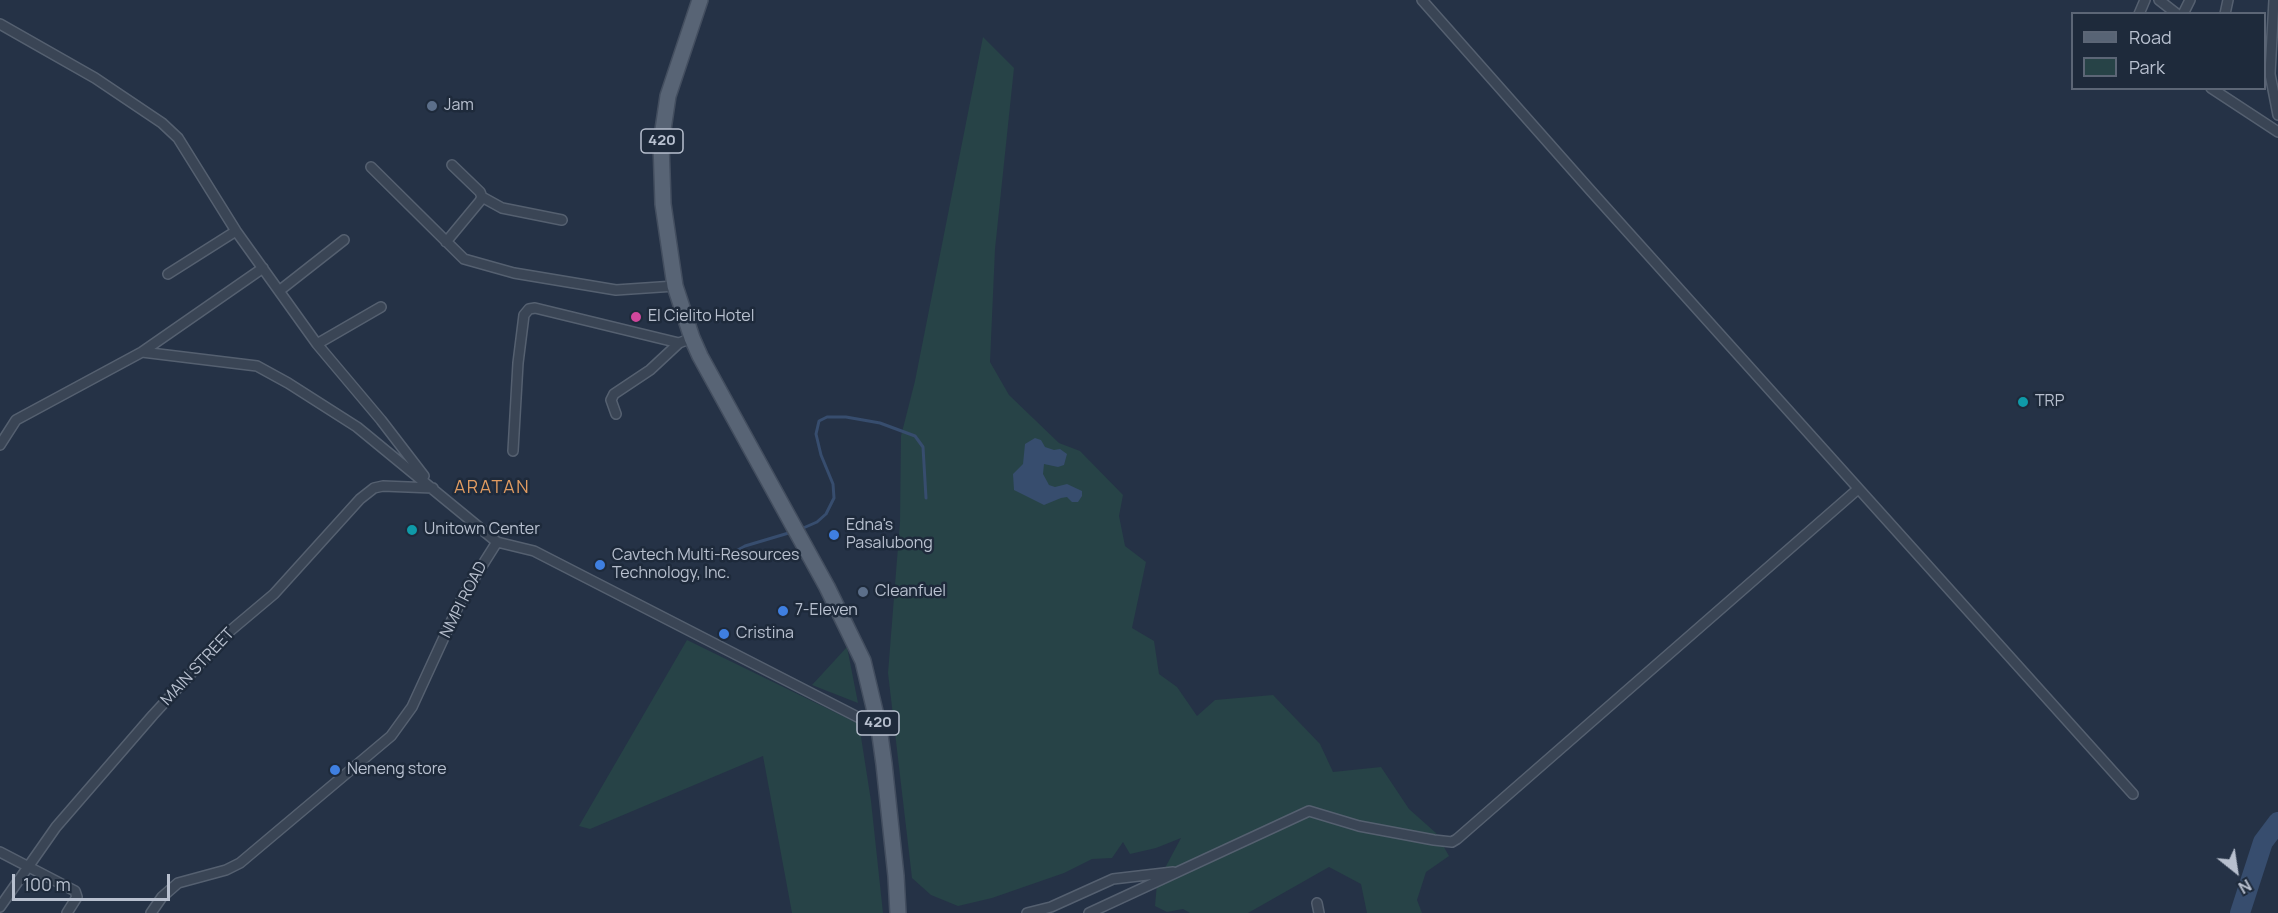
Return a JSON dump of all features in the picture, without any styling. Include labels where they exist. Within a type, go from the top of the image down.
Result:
[{"type":"main road","name":"420","points":[[700,0],[668,96],[662,143],[663,204],[675,286],[686,340],[716,388],[831,593],[863,661],[879,728],[892,827],[898,913]]},
{"type":"street","points":[[1422,0],[2133,794]]},
{"type":"street","points":[[2159,0],[2174,12]]},
{"type":"street","points":[[2274,0],[2267,73],[2278,115]]},
{"type":"street","points":[[0,24],[95,78],[162,123],[184,146],[236,231],[317,344],[434,488]]},
{"type":"street","points":[[2214,90],[2278,132]]},
{"type":"street","points":[[452,165],[480,192],[482,197],[502,208],[562,220]]},
{"type":"street","points":[[371,166],[464,259],[514,273],[616,290],[675,286]]},
{"type":"street","points":[[446,242],[482,197]]},
{"type":"street","points":[[168,274],[236,231]]},
{"type":"street","points":[[279,291],[344,240]]},
{"type":"street","points":[[0,445],[16,420],[142,352],[263,268]]},
{"type":"street","points":[[317,344],[381,307]]},
{"type":"street","points":[[513,451],[518,363],[524,315],[529,309],[535,308],[686,340]]},
{"type":"street","points":[[616,414],[611,400],[614,394],[650,370],[686,340]]},
{"type":"street","points":[[142,352],[256,366],[288,383],[357,427],[497,542],[534,551],[879,728]]},
{"type":"street","name":"MAIN STREET","points":[[0,907],[56,827],[153,715],[230,632],[274,594],[366,493],[383,486],[434,488]]},
{"type":"street","points":[[1089,913],[1309,811],[1359,826],[1452,842],[1858,489]]},
{"type":"street","name":"NMPI ROAD","points":[[152,913],[162,897],[178,883],[226,870],[240,863],[391,736],[412,707],[463,596],[497,542]]},
{"type":"street","points":[[0,852],[75,891],[77,897],[67,913]]},
{"type":"street","points":[[1027,913],[1051,907],[1113,879],[1184,870]]},
{"type":"street","points":[[1317,903],[1319,913]]},
{"type":"green space","points":[[983,37],[1014,68],[995,249],[990,362],[1009,395],[1059,443],[1080,451],[1123,495],[1119,516],[1125,546],[1146,562],[1132,628],[1154,641],[1159,674],[1177,687],[1197,716],[1215,700],[1273,695],[1320,744],[1333,772],[1381,767],[1409,809],[1436,833],[1449,856],[1426,872],[1417,900],[1422,913],[1367,913],[1361,884],[1329,867],[1248,913],[1190,913],[1183,909],[1167,912],[1155,906],[1157,883],[1181,838],[1156,848],[1130,854],[1123,842],[1112,858],[1092,859],[1064,873],[992,898],[958,906],[931,895],[912,878],[888,673],[900,522],[901,436],[915,381]]},
{"type":"green space","points":[[687,640],[859,724],[871,801],[883,913],[792,913],[763,756],[590,829],[579,826]]},
{"type":"green space","points":[[847,647],[858,703],[812,685]]},
{"type":"water","points":[[1035,438],[1041,440],[1045,447],[1060,449],[1067,454],[1064,465],[1058,467],[1044,464],[1043,474],[1049,485],[1055,487],[1067,484],[1082,491],[1078,502],[1072,502],[1067,497],[1044,505],[1014,490],[1013,474],[1023,464],[1025,444]]},
{"type":"waterway","points":[[801,529],[817,522],[826,514],[834,498],[833,484],[821,455],[816,434],[819,421],[827,417],[846,417],[880,423],[915,436],[923,447],[926,498]]},
{"type":"waterway","points":[[725,557],[745,546],[792,532]]},
{"type":"waterway","points":[[2240,913],[2263,842],[2278,822]]},
{"type":"place","name":"Jam","points":[[432,106]]},
{"type":"place","name":"El Cielito Hotel","points":[[636,317]]},
{"type":"place","name":"TRP","points":[[2023,402]]},
{"type":"place","name":"Unitown Center","points":[[412,530]]},
{"type":"place","name":"Edna's Pasalubong","points":[[834,535]]},
{"type":"place","name":"Cavtech Multi-Resources Technology, Inc.","points":[[600,565]]},
{"type":"place","name":"Cleanfuel","points":[[863,592]]},
{"type":"place","name":"7-Eleven","points":[[783,611]]},
{"type":"place","name":"Cristina","points":[[724,634]]},
{"type":"place","name":"Neneng store","points":[[335,770]]},
{"type":"district","name":"ARATAN","points":[[492,488]]}]
